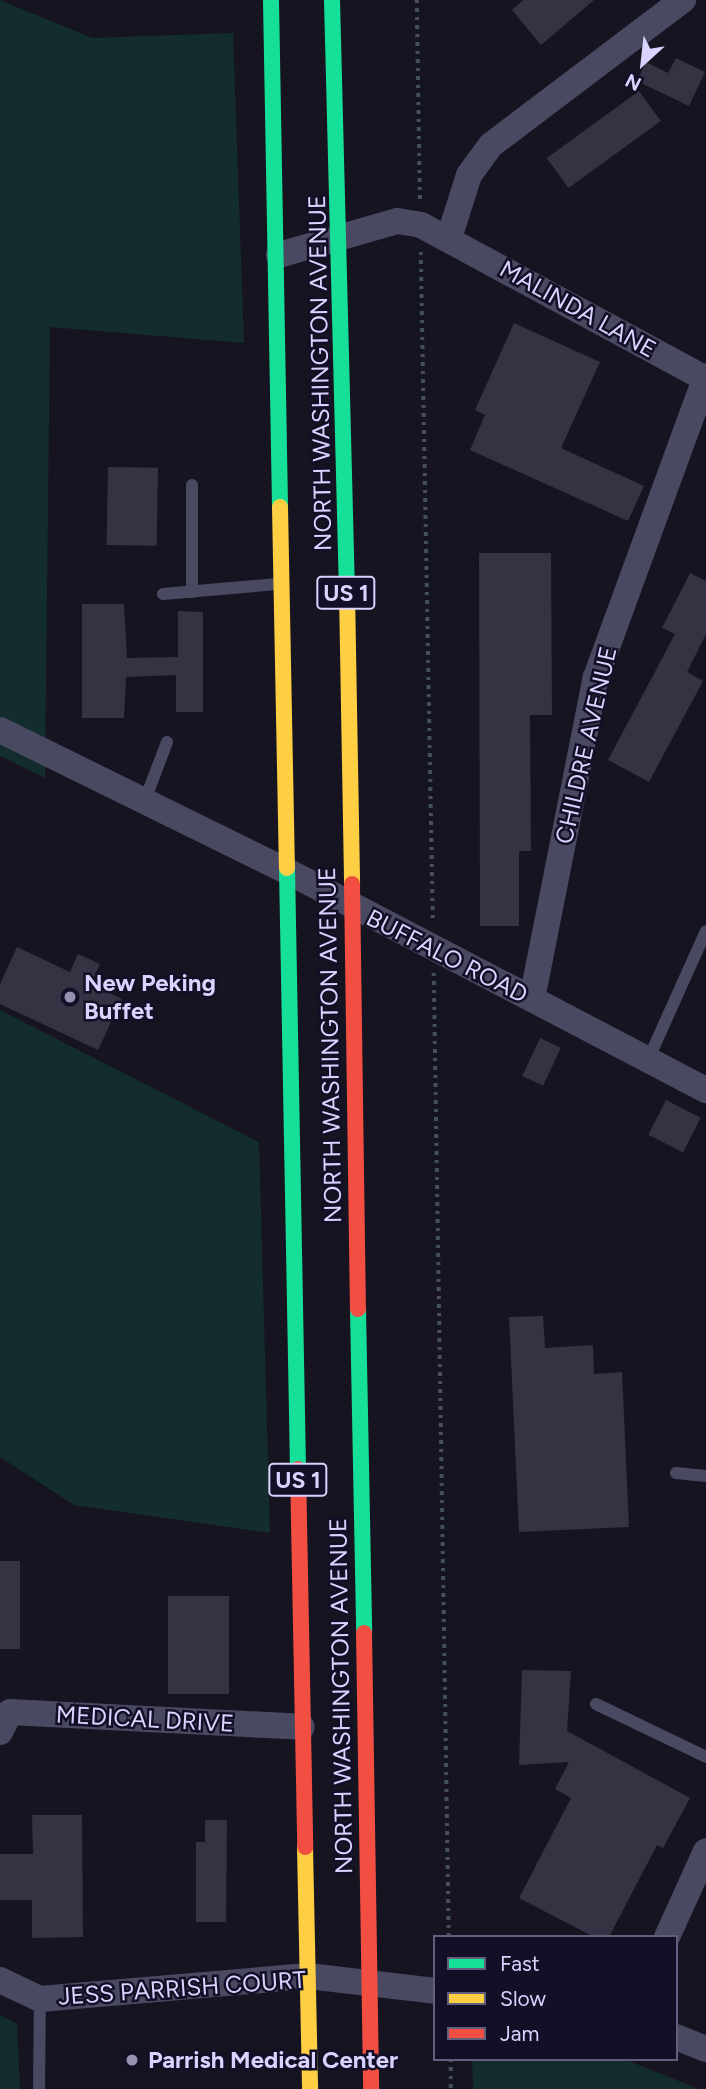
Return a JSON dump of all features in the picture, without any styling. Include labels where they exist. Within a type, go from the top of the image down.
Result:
[{"type":"main road","name":"NORTH WASHINGTON AVENUE","points":[[271,0],[279,256],[282,584],[310,2089]]},
{"type":"main road","name":"NORTH WASHINGTON AVENUE","points":[[332,0],[341,234],[371,2089]]},
{"type":"street","points":[[449,239],[469,175],[491,145],[683,0]]},
{"type":"street","name":"MALINDA LANE","points":[[279,256],[341,234],[397,221],[449,239],[705,377]]},
{"type":"street","name":"CHILDRE AVENUE","points":[[532,999],[596,677],[705,377]]},
{"type":"street","name":"BUFFALO ROAD","points":[[0,730],[287,871],[706,1090]]},
{"type":"street","name":"MEDICAL DRIVE","points":[[0,1732],[10,1712],[302,1727]]},
{"type":"street","points":[[668,1935],[706,1851]]},
{"type":"street","name":"JESS PARRISH COURT","points":[[0,1980],[40,1999],[308,1976],[433,1991]]},
{"type":"street","points":[[678,2038],[706,2049]]},
{"type":"lane","points":[[192,485],[192,592]]},
{"type":"lane","points":[[163,594],[282,584]]},
{"type":"lane","points":[[145,800],[167,742]]},
{"type":"lane","points":[[648,1060],[706,931]]},
{"type":"lane","points":[[676,1473],[706,1476]]},
{"type":"lane","points":[[596,1704],[706,1757]]},
{"type":"lane","points":[[39,2089],[40,1999]]},
{"type":"path","points":[[451,2061],[451,2089]]},
{"type":"green space","points":[[0,0],[92,38],[233,33],[244,343],[50,327],[45,778],[0,756]]},
{"type":"green space","points":[[0,1010],[259,1142],[270,1533],[74,1505],[0,1457]]},
{"type":"green space","points":[[0,2015],[17,2024],[20,2089],[0,2089]]},
{"type":"green space","points":[[472,2061],[629,2061],[699,2089],[473,2089]]},
{"type":"building","points":[[523,0],[594,0],[541,45],[512,10]]},
{"type":"building","points":[[676,58],[705,72],[689,106],[637,81],[646,62],[668,73]]},
{"type":"building","points":[[639,91],[661,121],[569,188],[547,158]]},
{"type":"building","points":[[514,323],[600,362],[561,448],[644,486],[628,521],[470,450],[485,415],[475,410]]},
{"type":"building","points":[[108,467],[158,468],[157,546],[107,545]]},
{"type":"building","points":[[479,553],[551,553],[552,715],[530,715],[531,851],[519,851],[519,926],[480,926]]},
{"type":"building","points":[[690,573],[706,581],[706,634],[687,672],[703,681],[649,782],[608,760],[675,634],[662,628]]},
{"type":"building","points":[[82,604],[124,604],[127,658],[178,657],[178,611],[203,612],[203,712],[176,712],[176,675],[126,677],[124,718],[82,718]]},
{"type":"building","points":[[17,947],[70,972],[78,954],[100,964],[91,984],[122,999],[98,1050],[0,1004],[0,984]]},
{"type":"building","points":[[540,1038],[561,1048],[543,1086],[522,1076]]},
{"type":"building","points":[[666,1100],[701,1118],[683,1152],[648,1135]]},
{"type":"building","points":[[543,1316],[545,1348],[593,1345],[594,1374],[622,1372],[629,1527],[519,1532],[509,1317]]},
{"type":"building","points":[[0,1561],[20,1561],[20,1649],[0,1649]]},
{"type":"building","points":[[168,1596],[229,1596],[229,1694],[168,1694]]},
{"type":"building","points":[[522,1670],[571,1671],[567,1731],[690,1798],[663,1848],[657,1845],[610,1935],[590,1935],[519,1898],[571,1798],[555,1789],[569,1762],[519,1765]]},
{"type":"building","points":[[32,1815],[82,1815],[83,1937],[32,1938],[32,1900],[0,1900],[0,1854],[33,1854]]},
{"type":"building","points":[[205,1820],[227,1820],[226,1922],[196,1922],[196,1842],[205,1842]]},
{"type":"traffic: fast","points":[[271,0],[280,507]]},
{"type":"traffic: fast","points":[[332,0],[347,592]]},
{"type":"traffic: fast","points":[[287,868],[298,1469]]},
{"type":"traffic: fast","points":[[358,1309],[364,1633]]},
{"type":"traffic: slow","points":[[280,507],[287,868]]},
{"type":"traffic: slow","points":[[347,592],[352,884]]},
{"type":"traffic: slow","points":[[305,1847],[310,2089]]},
{"type":"traffic: jam","points":[[352,884],[358,1309]]},
{"type":"traffic: jam","points":[[298,1469],[305,1847]]},
{"type":"traffic: jam","points":[[364,1633],[371,2089]]},
{"type":"place","name":"New Peking Buffet","points":[[70,997]]},
{"type":"place","name":"Parrish Medical Center","points":[[132,2060]]}]
